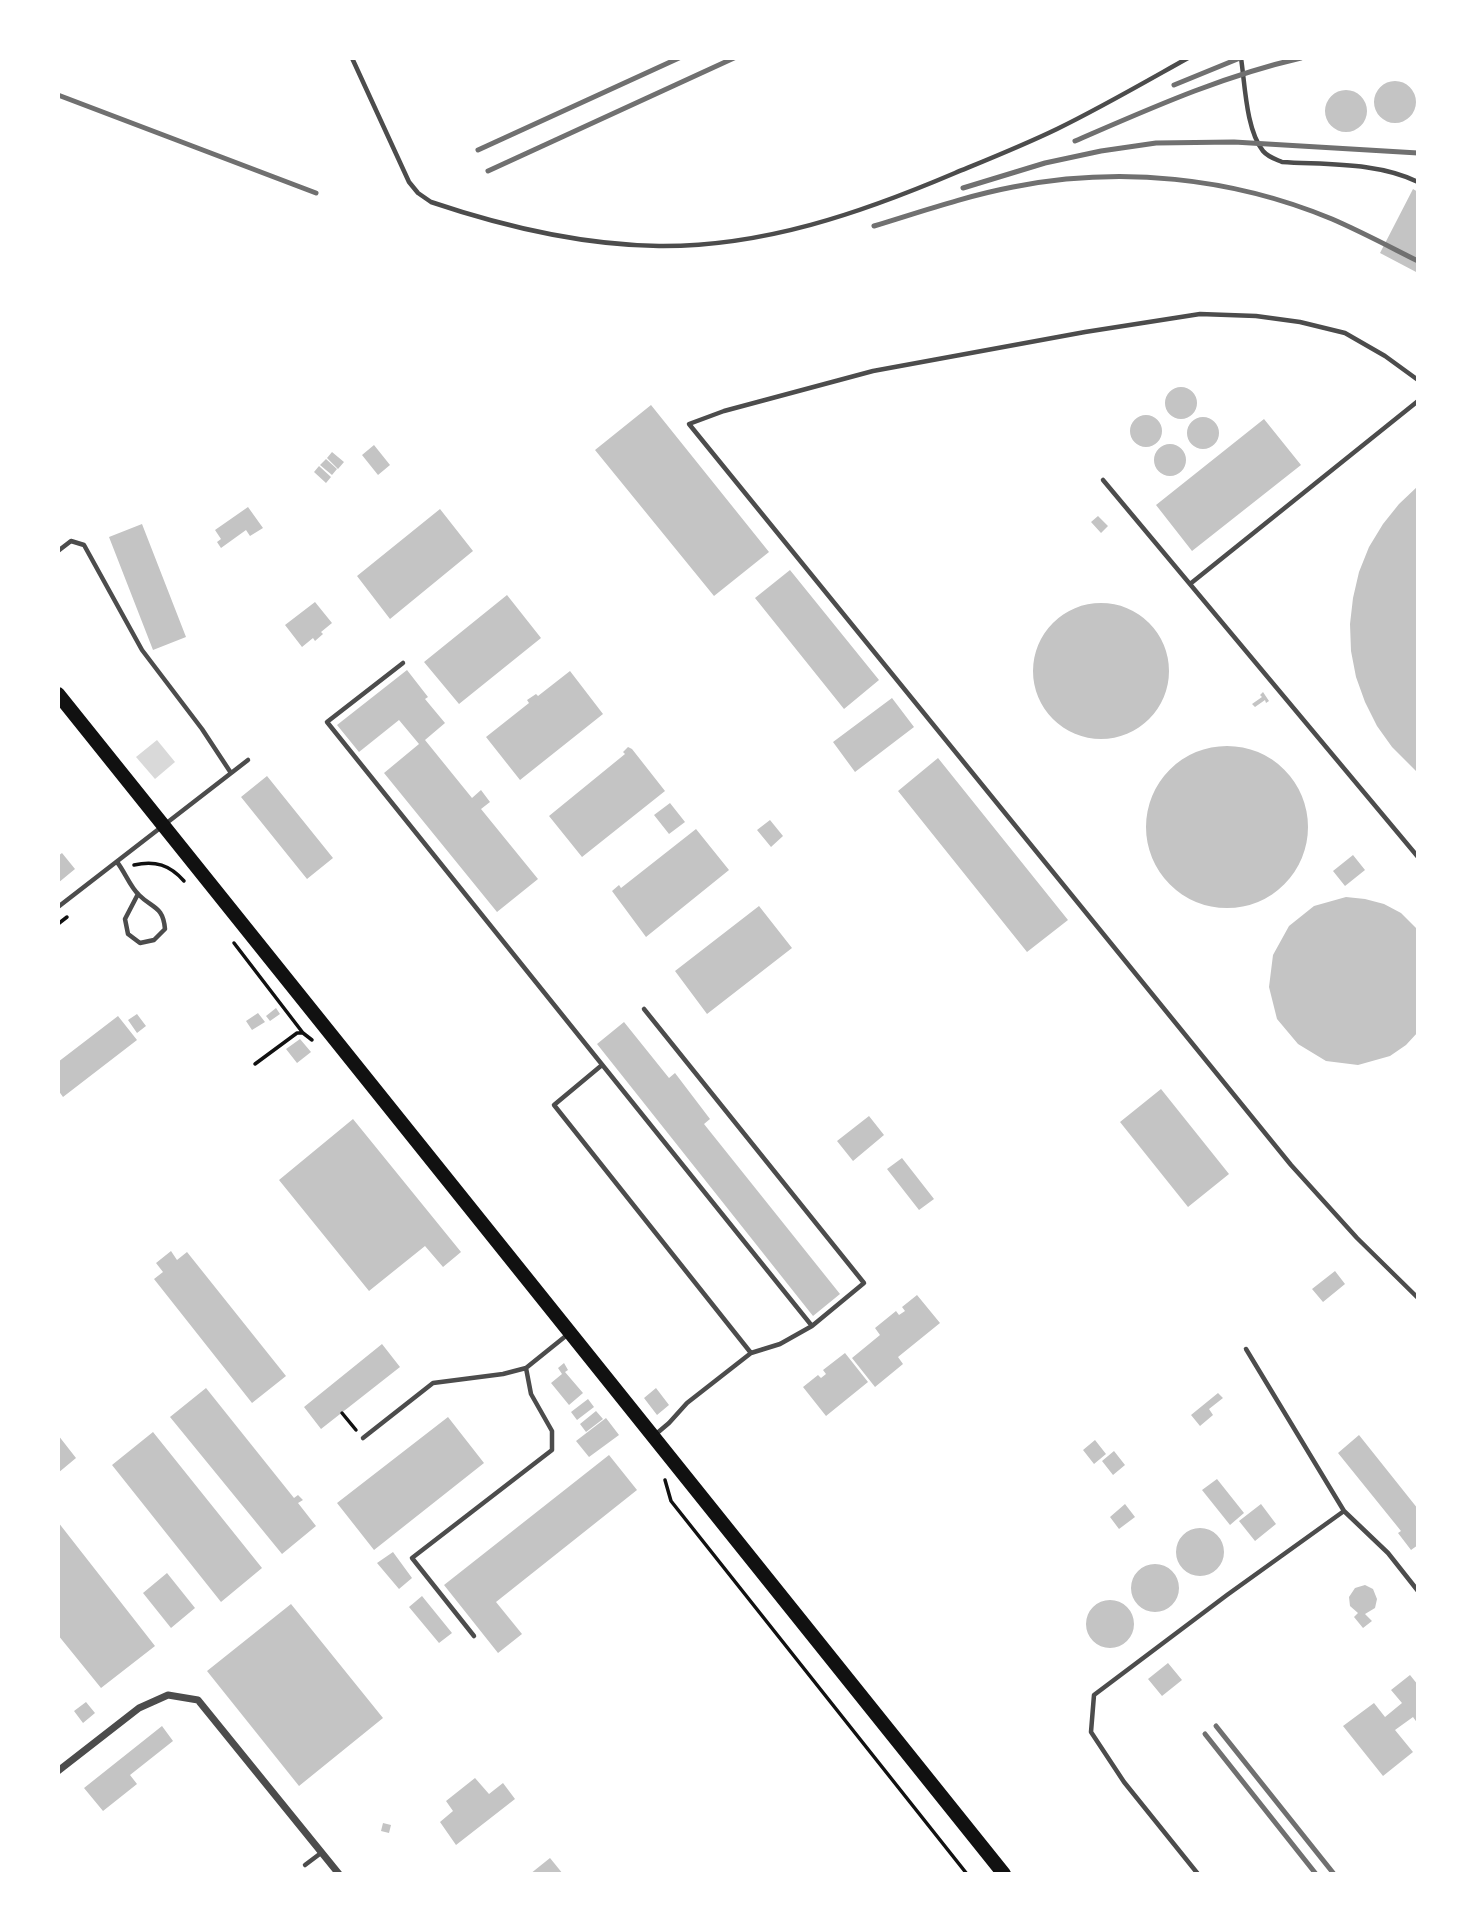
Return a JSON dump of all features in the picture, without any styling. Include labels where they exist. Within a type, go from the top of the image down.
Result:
[{"type":"main road","points":[[58,694],[1004,1874]]},
{"type":"street","points":[[58,1771],[139,1708],[168,1695],[198,1700],[339,1874]]},
{"type":"lane","points":[[352,58],[409,182],[431,202],[535,232],[610,244],[660,246],[752,239],[804,228],[878,205],[1056,130],[1188,58]]},
{"type":"lane","points":[[1241,58],[1252,129],[1258,143],[1269,157],[1282,162],[1377,169],[1400,173],[1418,182]]},
{"type":"lane","points":[[1418,380],[1385,356],[1345,333],[1300,322],[1256,316],[1200,314],[1071,334],[873,371],[724,411],[690,424],[1290,1165],[1357,1238],[1418,1298]]},
{"type":"lane","points":[[1190,584],[1418,401]]},
{"type":"lane","points":[[1103,480],[1418,857]]},
{"type":"lane","points":[[58,551],[71,541],[84,545],[142,650],[202,729],[231,773]]},
{"type":"lane","points":[[403,663],[327,722],[812,1326]]},
{"type":"lane","points":[[58,907],[248,760]]},
{"type":"lane","points":[[117,862],[138,894],[156,906],[164,917],[165,929],[154,940],[140,943],[128,934],[125,919],[138,894]]},
{"type":"lane","points":[[645,1009],[864,1283],[812,1326],[780,1344],[751,1353],[687,1403],[653,1436]]},
{"type":"lane","points":[[602,1065],[554,1105],[751,1353]]},
{"type":"lane","points":[[363,1438],[433,1383],[503,1374],[526,1368],[571,1333]]},
{"type":"lane","points":[[1246,1349],[1344,1511],[1388,1553],[1418,1591]]},
{"type":"lane","points":[[474,1636],[412,1558],[552,1450],[552,1431],[531,1394],[526,1368]]},
{"type":"lane","points":[[1198,1874],[1124,1782],[1091,1732],[1094,1695],[1344,1511]]},
{"type":"lane","points":[[305,1865],[321,1852]]},
{"type":"path","points":[[228,936],[303,1033],[317,1045]]},
{"type":"path","points":[[255,1064],[297,1032],[303,1033]]},
{"type":"path","points":[[342,1413],[363,1438]]},
{"type":"path","points":[[665,1478],[671,1501],[967,1874]]},
{"type":"shaded area","points":[[157,740],[175,762],[155,779],[136,757]]},
{"type":"building","points":[[1395,81],[1410,87],[1416,102],[1410,117],[1395,123],[1380,117],[1374,102],[1380,87]]},
{"type":"building","points":[[1346,90],[1361,96],[1367,111],[1361,126],[1346,132],[1331,126],[1325,111],[1331,96]]},
{"type":"building","points":[[1413,189],[1418,192],[1418,273],[1380,253]]},
{"type":"building","points":[[1181,387],[1192,392],[1197,403],[1192,414],[1181,419],[1170,414],[1165,403],[1170,392]]},
{"type":"building","points":[[651,405],[769,552],[714,596],[595,450]]},
{"type":"building","points":[[1146,415],[1157,420],[1162,431],[1157,442],[1146,447],[1135,442],[1130,431],[1135,420]]},
{"type":"building","points":[[1203,417],[1214,422],[1219,433],[1214,444],[1203,449],[1192,444],[1187,433],[1192,422]]},
{"type":"building","points":[[1264,419],[1301,465],[1192,551],[1156,505]]},
{"type":"building","points":[[1170,444],[1181,449],[1186,460],[1181,471],[1170,476],[1159,471],[1154,460],[1159,449]]},
{"type":"building","points":[[374,445],[390,465],[378,475],[362,455]]},
{"type":"building","points":[[332,452],[344,462],[338,469],[327,458]]},
{"type":"building","points":[[326,459],[337,469],[332,475],[320,465]]},
{"type":"building","points":[[319,466],[331,477],[326,483],[314,472]]},
{"type":"building","points":[[1418,486],[1418,773],[1392,747],[1365,702],[1351,651],[1350,624],[1359,572],[1369,547],[1399,504]]},
{"type":"building","points":[[248,507],[263,528],[250,536],[246,530],[221,548],[217,542],[221,539],[215,530]]},
{"type":"building","points":[[440,509],[473,551],[390,619],[357,576]]},
{"type":"building","points":[[1098,516],[1108,526],[1101,533],[1091,522]]},
{"type":"building","points":[[142,524],[186,637],[153,650],[109,537]]},
{"type":"building","points":[[790,570],[879,680],[844,709],[755,598]]},
{"type":"building","points":[[507,595],[541,638],[459,704],[424,662]]},
{"type":"building","points":[[315,602],[332,623],[315,641],[313,638],[302,647],[285,625]]},
{"type":"building","points":[[1101,603],[1127,609],[1149,623],[1163,645],[1169,671],[1163,697],[1149,719],[1127,733],[1101,739],[1075,733],[1053,719],[1039,697],[1033,671],[1039,645],[1053,623],[1075,609]]},
{"type":"building","points":[[407,670],[428,697],[425,699],[445,723],[425,740],[472,798],[481,790],[490,802],[481,809],[538,879],[497,912],[384,773],[419,744],[399,720],[359,752],[337,725]]},
{"type":"building","points":[[570,671],[603,714],[520,780],[486,737],[529,703],[527,700],[536,694],[538,696]]},
{"type":"building","points":[[1263,692],[1269,701],[1266,703],[1265,700],[1255,707],[1252,704],[1262,697],[1260,695]]},
{"type":"building","points":[[892,698],[914,727],[855,772],[833,742]]},
{"type":"building","points":[[1227,746],[1258,752],[1285,769],[1302,796],[1308,827],[1302,858],[1285,885],[1258,902],[1227,908],[1196,902],[1169,885],[1152,858],[1146,827],[1152,796],[1169,769],[1196,752]]},
{"type":"building","points":[[628,747],[665,791],[582,857],[549,816],[625,754],[623,752]]},
{"type":"building","points":[[938,758],[1068,920],[1027,952],[898,791]]},
{"type":"building","points":[[267,776],[333,858],[307,879],[241,797]]},
{"type":"building","points":[[670,803],[685,822],[669,834],[654,815]]},
{"type":"building","points":[[770,820],[783,836],[771,847],[757,830]]},
{"type":"building","points":[[696,829],[729,870],[646,937],[612,891],[619,885],[621,888]]},
{"type":"building","points":[[62,853],[75,869],[58,883],[58,856]]},
{"type":"building","points":[[1353,855],[1365,870],[1345,886],[1333,871]]},
{"type":"building","points":[[1346,897],[1384,904],[1401,913],[1418,930],[1418,1032],[1390,1056],[1358,1065],[1326,1061],[1298,1044],[1277,1019],[1269,987],[1273,955],[1289,926],[1314,906]]},
{"type":"building","points":[[759,906],[792,948],[707,1014],[675,971]]},
{"type":"building","points":[[276,1008],[280,1014],[270,1021],[266,1016]]},
{"type":"building","points":[[258,1013],[265,1022],[252,1030],[246,1021]]},
{"type":"building","points":[[137,1014],[146,1026],[137,1033],[128,1020]]},
{"type":"building","points":[[118,1016],[137,1040],[63,1097],[58,1090],[58,1062]]},
{"type":"building","points":[[624,1022],[669,1078],[675,1073],[710,1119],[704,1124],[840,1294],[813,1316],[597,1044]]},
{"type":"building","points":[[300,1039],[311,1052],[297,1063],[286,1049]]},
{"type":"building","points":[[1161,1089],[1229,1174],[1188,1207],[1120,1122]]},
{"type":"building","points":[[869,1116],[884,1135],[853,1161],[837,1141]]},
{"type":"building","points":[[353,1119],[461,1252],[443,1267],[425,1246],[369,1291],[279,1180]]},
{"type":"building","points":[[902,1158],[934,1199],[919,1210],[887,1169]]},
{"type":"building","points":[[171,1251],[177,1260],[187,1252],[286,1376],[252,1403],[154,1279],[163,1272],[156,1263]]},
{"type":"building","points":[[1335,1271],[1345,1284],[1323,1302],[1312,1289]]},
{"type":"building","points":[[917,1295],[940,1323],[898,1357],[903,1364],[875,1387],[852,1358],[880,1335],[875,1328],[896,1311],[899,1315],[905,1311],[902,1307]]},
{"type":"building","points":[[382,1344],[400,1367],[321,1429],[304,1407]]},
{"type":"building","points":[[845,1353],[868,1382],[826,1416],[803,1387],[818,1375],[821,1378],[826,1374],[823,1370]]},
{"type":"building","points":[[564,1363],[568,1370],[565,1372],[583,1393],[569,1405],[551,1383],[562,1374],[558,1368]]},
{"type":"building","points":[[206,1388],[294,1498],[298,1495],[303,1500],[298,1503],[316,1526],[282,1554],[170,1417]]},
{"type":"building","points":[[656,1388],[669,1405],[657,1415],[644,1398]]},
{"type":"building","points":[[1218,1393],[1223,1398],[1209,1409],[1213,1415],[1200,1426],[1191,1415]]},
{"type":"building","points":[[588,1399],[594,1407],[577,1420],[571,1412]]},
{"type":"building","points":[[596,1411],[603,1419],[586,1432],[580,1424]]},
{"type":"building","points":[[448,1417],[484,1463],[374,1550],[337,1503]]},
{"type":"building","points":[[606,1418],[619,1435],[589,1457],[576,1441]]},
{"type":"building","points":[[153,1432],[262,1568],[221,1602],[112,1465]]},
{"type":"building","points":[[58,1435],[76,1458],[58,1473]]},
{"type":"building","points":[[1359,1435],[1418,1509],[1418,1545],[1411,1550],[1398,1533],[1401,1531],[1338,1453]]},
{"type":"building","points":[[1095,1440],[1106,1454],[1094,1464],[1083,1450]]},
{"type":"building","points":[[1114,1451],[1125,1465],[1113,1475],[1102,1461]]},
{"type":"building","points":[[609,1455],[637,1490],[496,1602],[522,1634],[498,1653],[444,1585]]},
{"type":"building","points":[[1217,1479],[1244,1513],[1230,1525],[1202,1490]]},
{"type":"building","points":[[1125,1504],[1135,1517],[1119,1529],[1110,1517]]},
{"type":"building","points":[[1261,1504],[1276,1524],[1255,1541],[1239,1521]]},
{"type":"building","points":[[58,1522],[155,1646],[101,1688],[58,1635]]},
{"type":"building","points":[[1200,1528],[1217,1535],[1224,1552],[1217,1569],[1200,1576],[1183,1569],[1176,1552],[1183,1535]]},
{"type":"building","points":[[393,1552],[412,1578],[399,1589],[377,1563]]},
{"type":"building","points":[[1155,1564],[1172,1571],[1179,1588],[1172,1605],[1155,1612],[1138,1605],[1131,1588],[1138,1571]]},
{"type":"building","points":[[167,1573],[195,1608],[171,1628],[143,1593]]},
{"type":"building","points":[[1365,1585],[1373,1589],[1377,1599],[1375,1608],[1365,1614],[1372,1621],[1363,1628],[1354,1617],[1358,1613],[1350,1606],[1349,1597],[1355,1588]]},
{"type":"building","points":[[422,1596],[452,1633],[439,1643],[409,1607]]},
{"type":"building","points":[[1110,1600],[1127,1607],[1134,1624],[1127,1641],[1110,1648],[1093,1641],[1086,1624],[1093,1607]]},
{"type":"building","points":[[291,1604],[383,1718],[299,1786],[207,1671]]},
{"type":"building","points":[[1168,1663],[1182,1680],[1162,1696],[1148,1679]]},
{"type":"building","points":[[1410,1675],[1418,1685],[1418,1724],[1413,1717],[1395,1730],[1413,1752],[1383,1776],[1343,1726],[1374,1703],[1385,1717],[1402,1703],[1391,1690]]},
{"type":"building","points":[[86,1702],[95,1713],[83,1723],[74,1711]]},
{"type":"building","points":[[162,1726],[173,1741],[130,1775],[137,1784],[103,1811],[84,1788]]},
{"type":"building","points":[[475,1778],[489,1794],[503,1783],[515,1799],[456,1845],[440,1822],[453,1811],[446,1801]]},
{"type":"building","points":[[383,1823],[391,1825],[389,1833],[381,1831]]},
{"type":"building","points":[[550,1858],[563,1874],[530,1874]]},
{"type":"railway","points":[[478,150],[679,58]]},
{"type":"railway","points":[[488,171],[734,58]]},
{"type":"railway","points":[[1174,85],[1240,58]]},
{"type":"railway","points":[[1075,141],[1214,84],[1301,58]]},
{"type":"railway","points":[[58,95],[316,193]]},
{"type":"railway","points":[[963,188],[1045,163],[1156,143],[1234,142],[1418,153]]},
{"type":"railway","points":[[874,226],[1013,187],[1094,177],[1175,179],[1255,193],[1294,205],[1332,219],[1418,261]]},
{"type":"railway","points":[[1216,1726],[1334,1874]]},
{"type":"railway","points":[[1205,1734],[1316,1874]]}]
